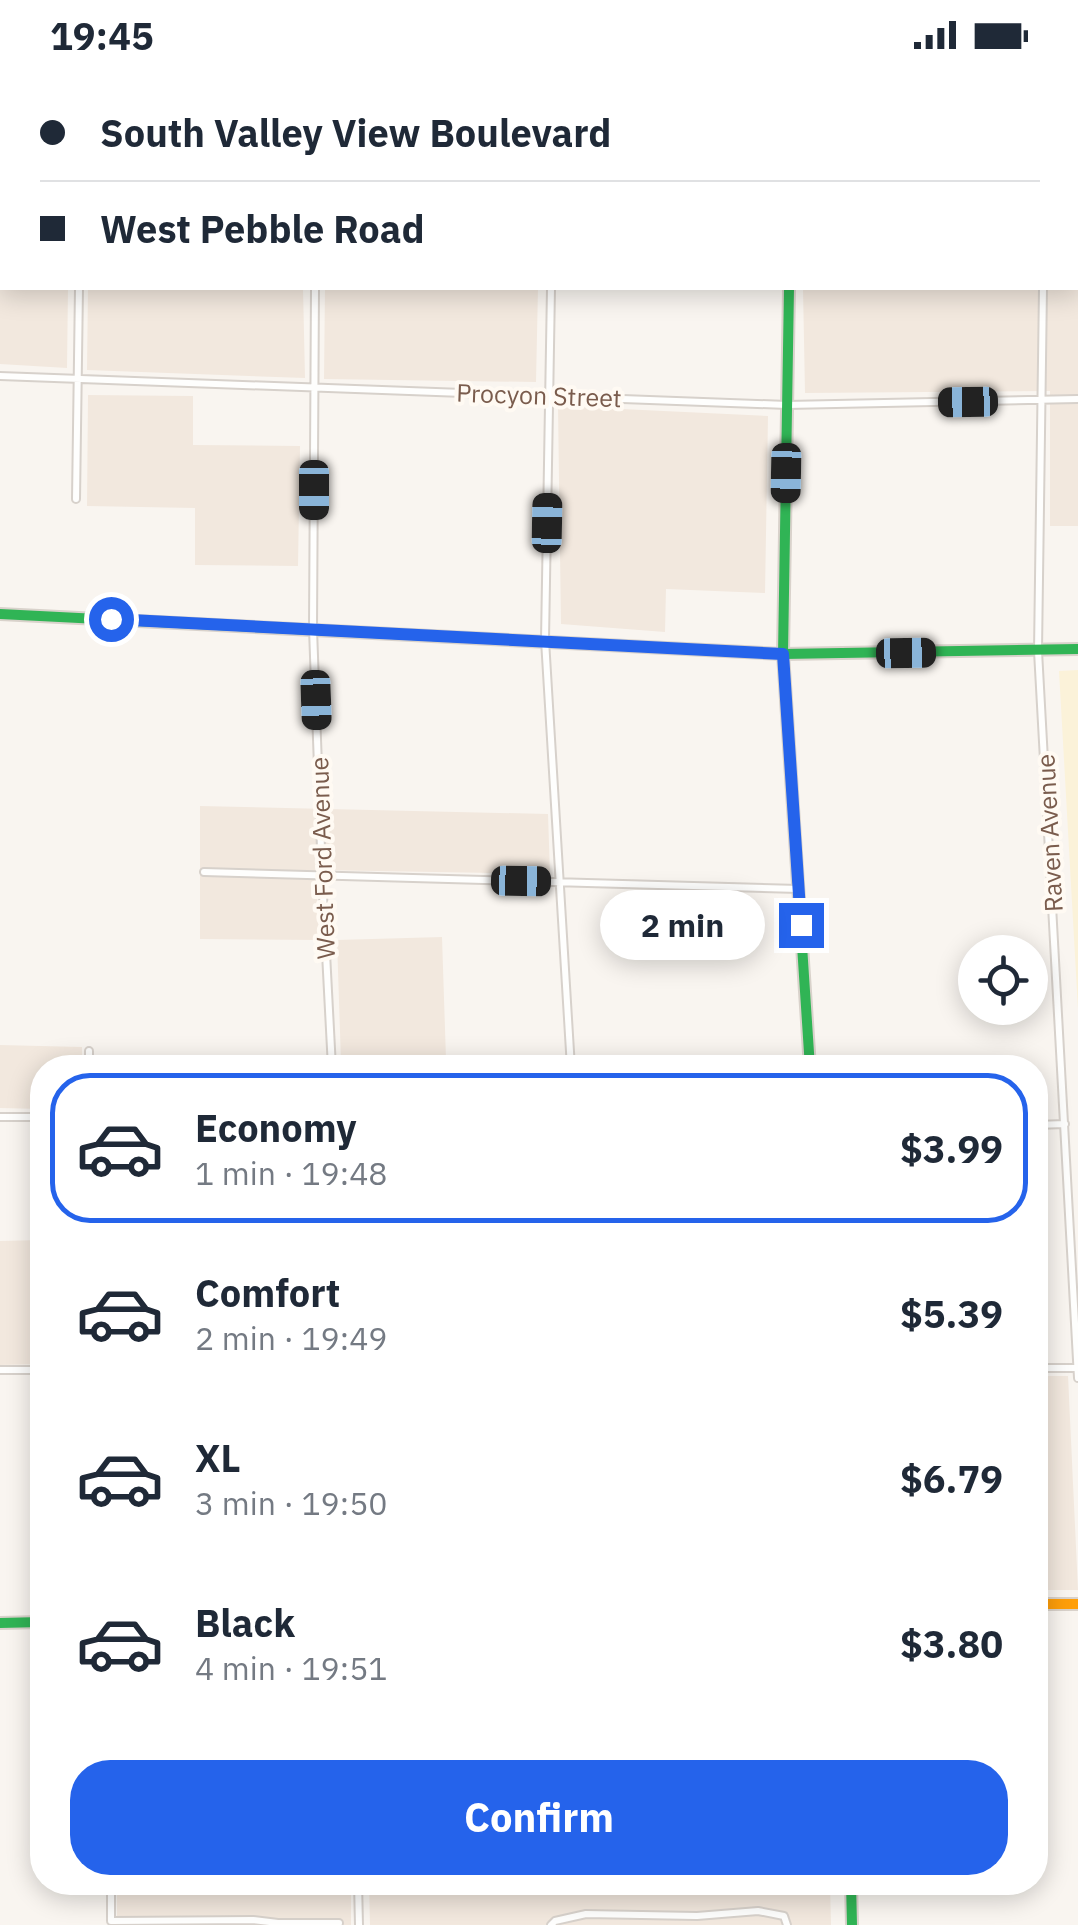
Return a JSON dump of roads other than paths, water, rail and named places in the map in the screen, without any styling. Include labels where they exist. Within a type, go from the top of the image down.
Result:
[{"type":"main road","points":[[789,290],[783,654],[809,1055]]},
{"type":"main road","points":[[0,614],[783,654],[1078,649]]},
{"type":"main road","points":[[1048,1604],[1078,1604]]},
{"type":"main road","points":[[0,1623],[30,1622]]},
{"type":"main road","points":[[851,1895],[852,1925]]},
{"type":"street","points":[[76,500],[79,290]]},
{"type":"street","name":"West Ford Avenue","points":[[315,290],[314,629],[331,1055]]},
{"type":"street","points":[[551,290],[545,640],[570,1055]]},
{"type":"street","name":"Raven Avenue","points":[[1043,290],[1038,650],[1078,1378]]},
{"type":"street","name":"Procyon Street","points":[[0,376],[787,404],[1078,399]]},
{"type":"street","points":[[204,872],[799,890]]},
{"type":"street","points":[[0,1117],[30,1117]]},
{"type":"street","points":[[1048,1125],[1065,1124]]},
{"type":"street","points":[[1048,1368],[1078,1368]]},
{"type":"street","points":[[0,1370],[30,1370]]},
{"type":"street","points":[[111,1895],[111,1923],[340,1923]]},
{"type":"street","points":[[358,1895],[359,1925]]},
{"type":"street","points":[[551,1925],[586,1914],[697,1920],[758,1912],[784,1916],[787,1925]]}]
